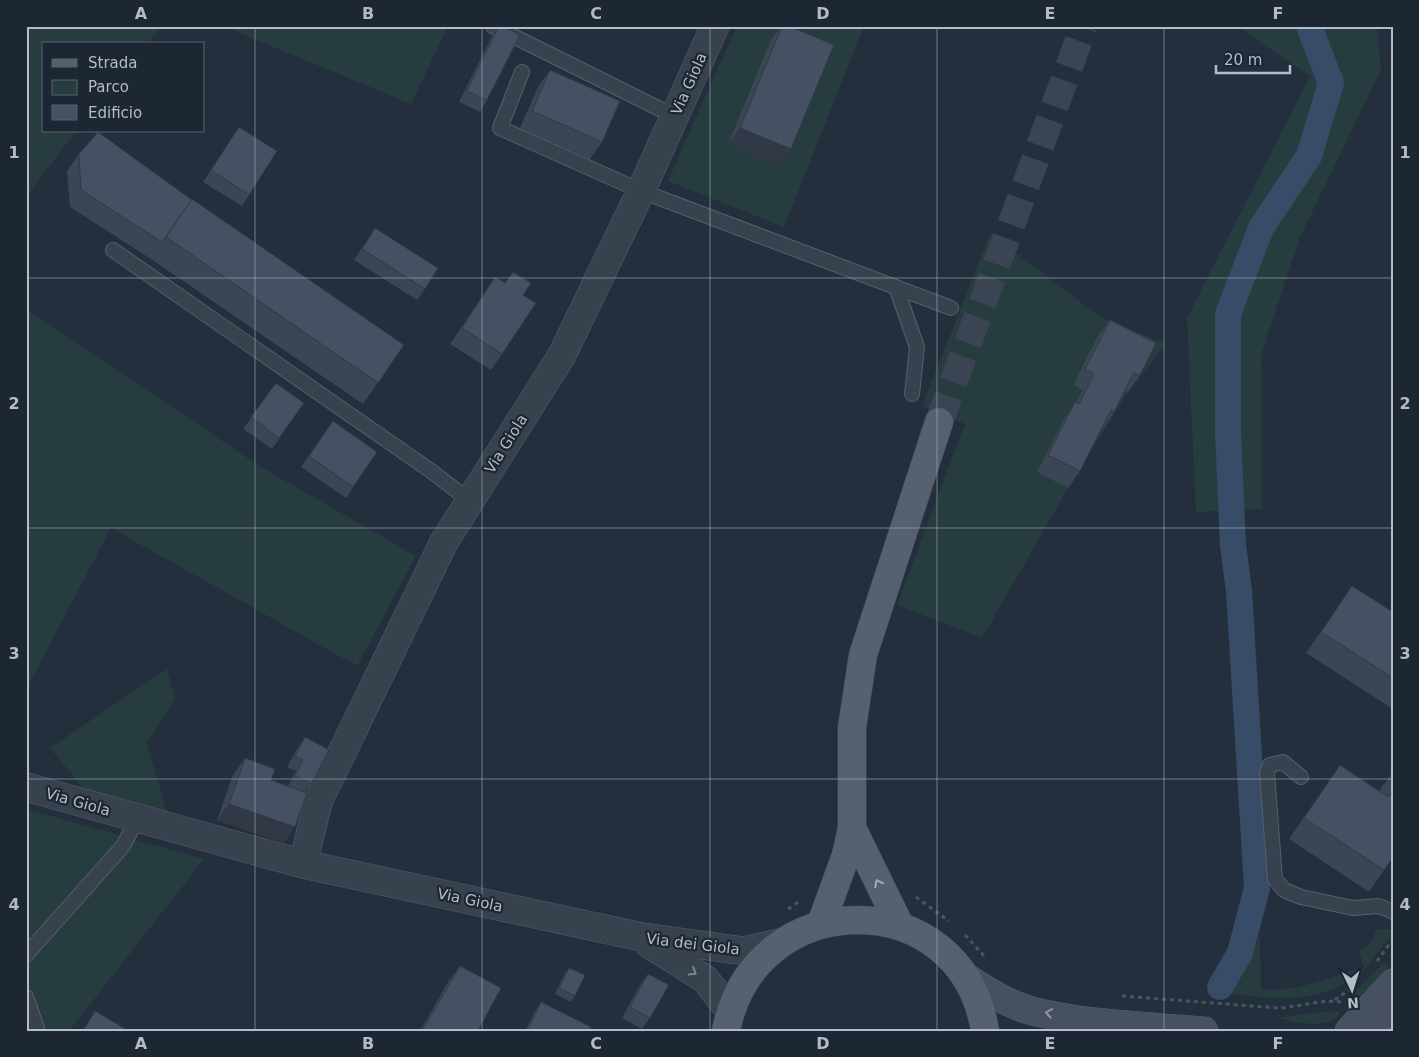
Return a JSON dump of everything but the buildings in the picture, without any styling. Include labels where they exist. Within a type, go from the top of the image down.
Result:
[{"type":"main road","points":[[821,924],[846,855],[852,828],[852,728],[864,655],[939,422]]},
{"type":"main road","points":[[852,828],[900,926]]},
{"type":"main road","points":[[728,1021],[749,973],[779,943],[821,924],[860,919],[900,926],[933,944],[948,956],[967,978],[982,1012],[985,1031]]},
{"type":"street","name":"Via Giola","points":[[303,864],[318,802],[444,542],[562,355],[641,191],[715,26]]},
{"type":"street","name":"Via Giola","points":[[26,787],[303,864],[637,936]]},
{"type":"street","name":"Via dei Giola","points":[[637,936],[744,951],[779,943]]},
{"type":"street","name":"Via dei Giola","points":[[637,936],[705,979],[728,1021]]},
{"type":"street","points":[[967,978],[997,997],[1032,1010],[1103,1027],[1204,1031]]},
{"type":"street","points":[[1349,1031],[1393,983]]},
{"type":"street","points":[[1383,1031],[1393,1007]]},
{"type":"lane","points":[[493,26],[674,116]]},
{"type":"lane","points":[[522,72],[500,128],[641,191],[951,308]]},
{"type":"lane","points":[[113,250],[423,465],[470,501]]},
{"type":"lane","points":[[896,287],[916,346],[912,394]]},
{"type":"lane","points":[[1301,777],[1283,762],[1270,765],[1268,773],[1275,879],[1284,890],[1302,897],[1353,908],[1379,906],[1393,912]]},
{"type":"lane","points":[[26,955],[122,846],[138,818]]},
{"type":"lane","points":[[26,997],[37,1028],[34,1031]]},
{"type":"path","points":[[911,892],[953,924]]},
{"type":"path","points":[[960,930],[992,964]]},
{"type":"path","points":[[1118,996],[1278,1008],[1298,1008],[1334,1000],[1348,1002]]},
{"type":"green space","points":[[26,26],[162,26],[149,42],[42,42],[42,132],[75,132],[26,197]]},
{"type":"green space","points":[[223,26],[448,26],[411,104]]},
{"type":"green space","points":[[737,26],[864,26],[784,227],[668,181]]},
{"type":"green space","points":[[1236,26],[1377,26],[1381,70],[1300,237],[1261,355],[1262,509],[1196,512],[1187,318],[1310,76]]},
{"type":"green space","points":[[990,234],[1102,318],[1166,344],[1128,392],[1068,488],[982,638],[897,605],[965,424],[922,406]]},
{"type":"green space","points":[[26,309],[261,467],[416,556],[357,666],[111,528],[26,690]]},
{"type":"green space","points":[[167,669],[175,699],[147,743],[168,817],[101,800],[82,786],[50,748]]},
{"type":"green space","points":[[26,809],[204,859],[69,1031],[26,1031]]},
{"type":"green space","points":[[1377,929],[1393,929],[1393,933],[1364,969],[1349,981],[1333,989],[1316,994],[1280,998],[1226,993],[1246,964],[1260,933],[1261,990],[1297,988],[1364,967],[1359,951],[1371,942]]},
{"type":"green space","points":[[1383,963],[1389,967],[1360,998],[1355,992]]},
{"type":"green space","points":[[1329,1011],[1341,1012],[1336,1018],[1328,1022],[1311,1024],[1277,1018]]},
{"type":"waterway","points":[[1220,987],[1240,953],[1257,888],[1239,591],[1233,545],[1228,431],[1228,314],[1261,228],[1309,156],[1331,83],[1309,26]]},
{"type":"tunnel","points":[[939,422],[1084,26]]}]
